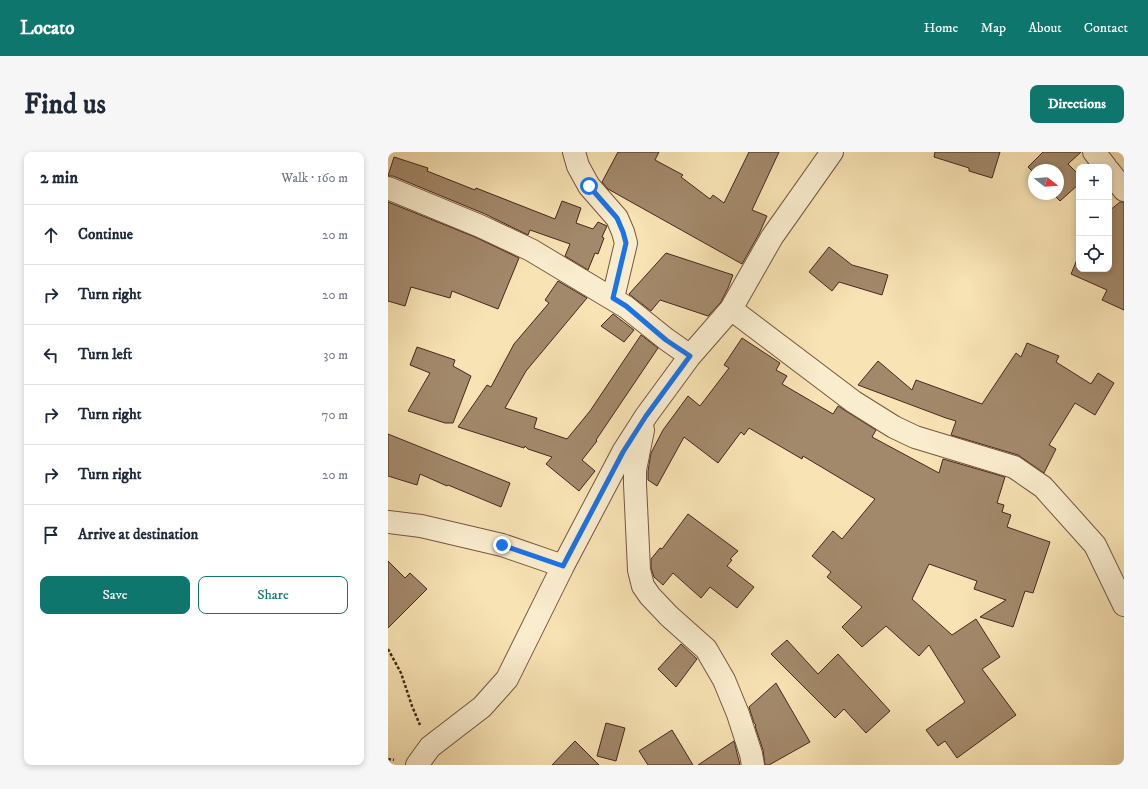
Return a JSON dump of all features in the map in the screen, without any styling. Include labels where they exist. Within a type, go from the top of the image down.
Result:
[{"type":"street","points":[[574,152],[578,166],[589,186],[617,218],[626,243],[613,298]]},
{"type":"street","points":[[417,765],[433,756],[482,707],[507,679],[563,566],[623,452],[646,416],[690,356],[731,309],[772,237],[832,152]]},
{"type":"street","points":[[1094,152],[1104,164]]},
{"type":"street","points":[[1112,175],[1124,190]]},
{"type":"street","points":[[388,188],[480,226],[531,250],[626,306],[666,340],[690,356]]},
{"type":"street","points":[[731,309],[854,402],[894,427],[915,437],[1014,467],[1043,487],[1095,545],[1124,605]]},
{"type":"street","points":[[646,416],[635,470],[639,570],[643,586],[650,596],[669,616],[706,649],[724,680],[738,714],[753,765]]},
{"type":"street","points":[[388,522],[421,526],[502,545],[563,566]]},
{"type":"path","points":[[388,649],[401,673],[412,706],[433,756]]},
{"type":"building","points":[[618,152],[659,152],[655,160],[683,175],[681,177],[710,199],[713,195],[724,203],[749,152],[779,152],[752,210],[767,216],[759,234],[742,264],[608,189],[602,182]]},
{"type":"building","points":[[935,152],[1000,152],[992,178],[969,171],[969,168],[934,157]]},
{"type":"building","points":[[1043,152],[1081,152],[1068,164],[1076,172],[1076,187],[1064,197],[1064,164],[1031,164]]},
{"type":"building","points":[[394,157],[428,168],[427,171],[475,190],[476,188],[555,219],[562,201],[581,208],[576,223],[593,229],[598,222],[607,226],[602,237],[604,238],[598,254],[595,253],[588,270],[565,256],[570,244],[530,230],[528,235],[485,214],[393,176],[388,176]]},
{"type":"building","points":[[388,202],[475,237],[519,258],[498,309],[452,291],[450,298],[411,287],[405,306],[388,301]]},
{"type":"building","points":[[1120,202],[1124,202],[1124,310],[1102,300],[1107,290],[1071,274],[1076,262],[1076,272],[1112,272],[1112,209]]},
{"type":"building","points":[[829,247],[852,265],[888,275],[882,295],[839,282],[832,291],[809,272]]},
{"type":"building","points":[[666,253],[733,275],[721,302],[708,316],[660,300],[651,311],[629,294]]},
{"type":"building","points":[[558,281],[587,298],[526,371],[505,408],[537,418],[534,428],[567,439],[590,411],[641,335],[658,348],[596,440],[597,441],[582,460],[595,471],[579,491],[546,464],[552,457],[528,449],[525,446],[524,448],[458,427],[487,385],[491,387],[514,344],[549,303],[545,300]]},
{"type":"building","points":[[613,314],[634,330],[624,342],[601,326]]},
{"type":"building","points":[[742,338],[780,363],[776,370],[787,376],[782,384],[833,414],[838,406],[876,430],[872,437],[939,473],[943,459],[1005,477],[997,503],[1004,505],[1002,512],[1011,515],[1007,527],[1050,542],[1033,593],[1025,591],[1013,627],[980,617],[1006,600],[974,589],[977,581],[929,564],[912,599],[952,635],[976,619],[1000,657],[982,669],[1016,715],[957,758],[945,741],[938,746],[926,730],[965,702],[929,645],[919,656],[886,626],[862,647],[842,627],[862,607],[827,577],[831,572],[812,556],[833,531],[842,539],[875,499],[803,456],[802,459],[749,428],[744,435],[741,432],[718,463],[684,437],[657,486],[648,480],[651,453],[663,430],[688,396],[700,406],[729,368],[724,365]]},
{"type":"building","points":[[1027,343],[1059,356],[1056,362],[1091,384],[1098,373],[1114,383],[1095,415],[1075,403],[1049,445],[1056,449],[1044,473],[1018,455],[951,435],[956,421],[858,385],[878,361],[912,390],[916,380],[982,404],[1016,353],[1021,357]]},
{"type":"building","points":[[417,347],[455,360],[453,366],[471,376],[453,423],[445,423],[408,411],[430,373],[410,365]]},
{"type":"building","points":[[388,434],[510,483],[501,507],[420,474],[417,485],[388,476]]},
{"type":"building","points":[[688,514],[738,551],[730,559],[732,560],[727,566],[754,587],[737,608],[710,587],[701,598],[673,573],[663,585],[654,577],[651,568],[651,559],[660,548],[662,549]]},
{"type":"building","points":[[388,561],[405,578],[410,573],[427,589],[388,628]]},
{"type":"building","points":[[787,640],[818,674],[838,654],[890,711],[866,733],[844,709],[835,718],[771,654]]},
{"type":"building","points":[[681,644],[697,659],[676,687],[658,669]]},
{"type":"building","points":[[776,683],[810,742],[769,765],[765,765],[763,750],[749,707]]},
{"type":"building","points":[[606,723],[625,728],[616,761],[597,756]]},
{"type":"building","points":[[672,730],[693,765],[648,765],[639,751]]},
{"type":"building","points":[[575,741],[599,765],[552,765]]},
{"type":"building","points":[[734,741],[740,765],[698,765]]},
{"type":"route","points":[[502,545],[563,566],[623,452],[646,416],[690,356],[666,340],[626,306],[613,298],[626,243],[617,218],[589,186]]}]
